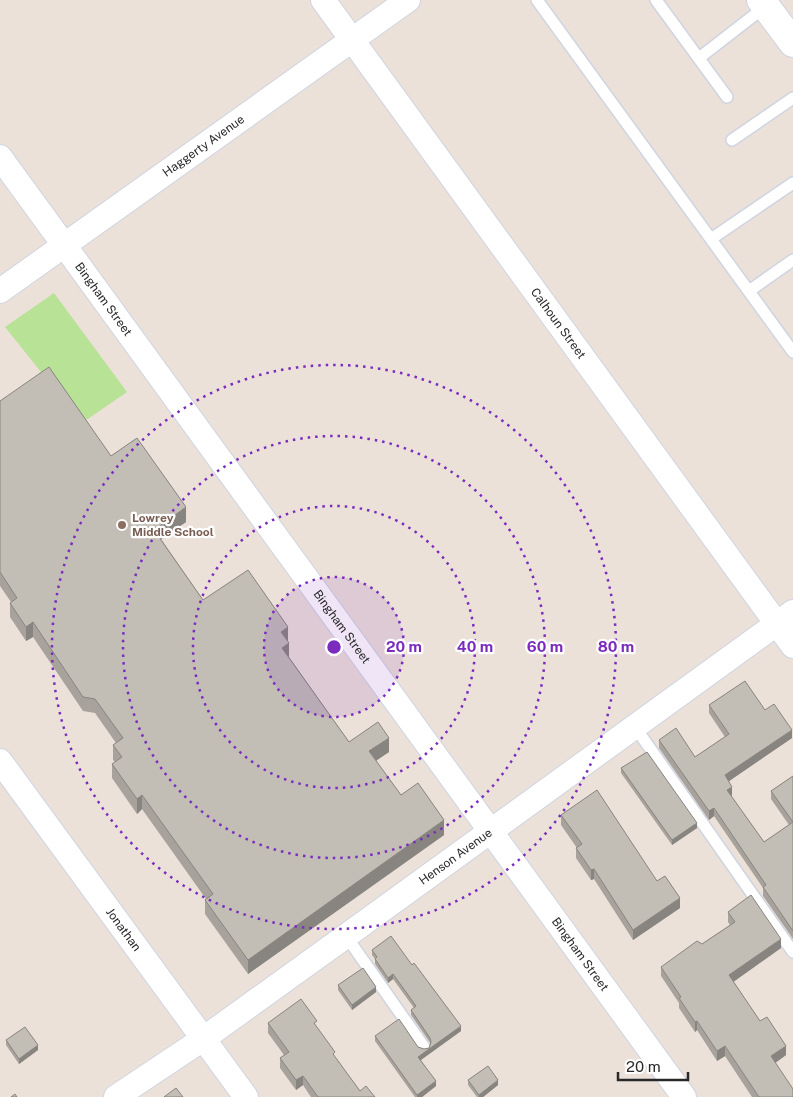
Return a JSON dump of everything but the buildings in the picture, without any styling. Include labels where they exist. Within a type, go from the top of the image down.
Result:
[{"type":"main road","points":[[764,3],[793,43]]},
{"type":"street","name":"Calhoun Street","points":[[323,0],[785,618],[793,646]]},
{"type":"street","name":"Haggerty Avenue","points":[[0,291],[408,0]]},
{"type":"street","name":"Bingham Street","points":[[0,157],[684,1097]]},
{"type":"street","name":"Henson Avenue","points":[[116,1097],[203,1039],[785,618]]},
{"type":"street","name":"Jonathan","points":[[0,761],[246,1097]]},
{"type":"lane","points":[[537,0],[793,352]]},
{"type":"lane","points":[[656,0],[727,97]]},
{"type":"lane","points":[[698,58],[764,3]]},
{"type":"lane","points":[[732,140],[793,98]]},
{"type":"lane","points":[[711,239],[793,183]]},
{"type":"lane","points":[[748,291],[793,260]]},
{"type":"lane","points":[[635,727],[793,952]]},
{"type":"lane","points":[[346,936],[424,1047]]},
{"type":"green space","points":[[54,293],[127,392],[79,425],[49,382],[5,327]]},
{"type":"place","name":"Lowrey Middle School","points":[[122,525]]}]
